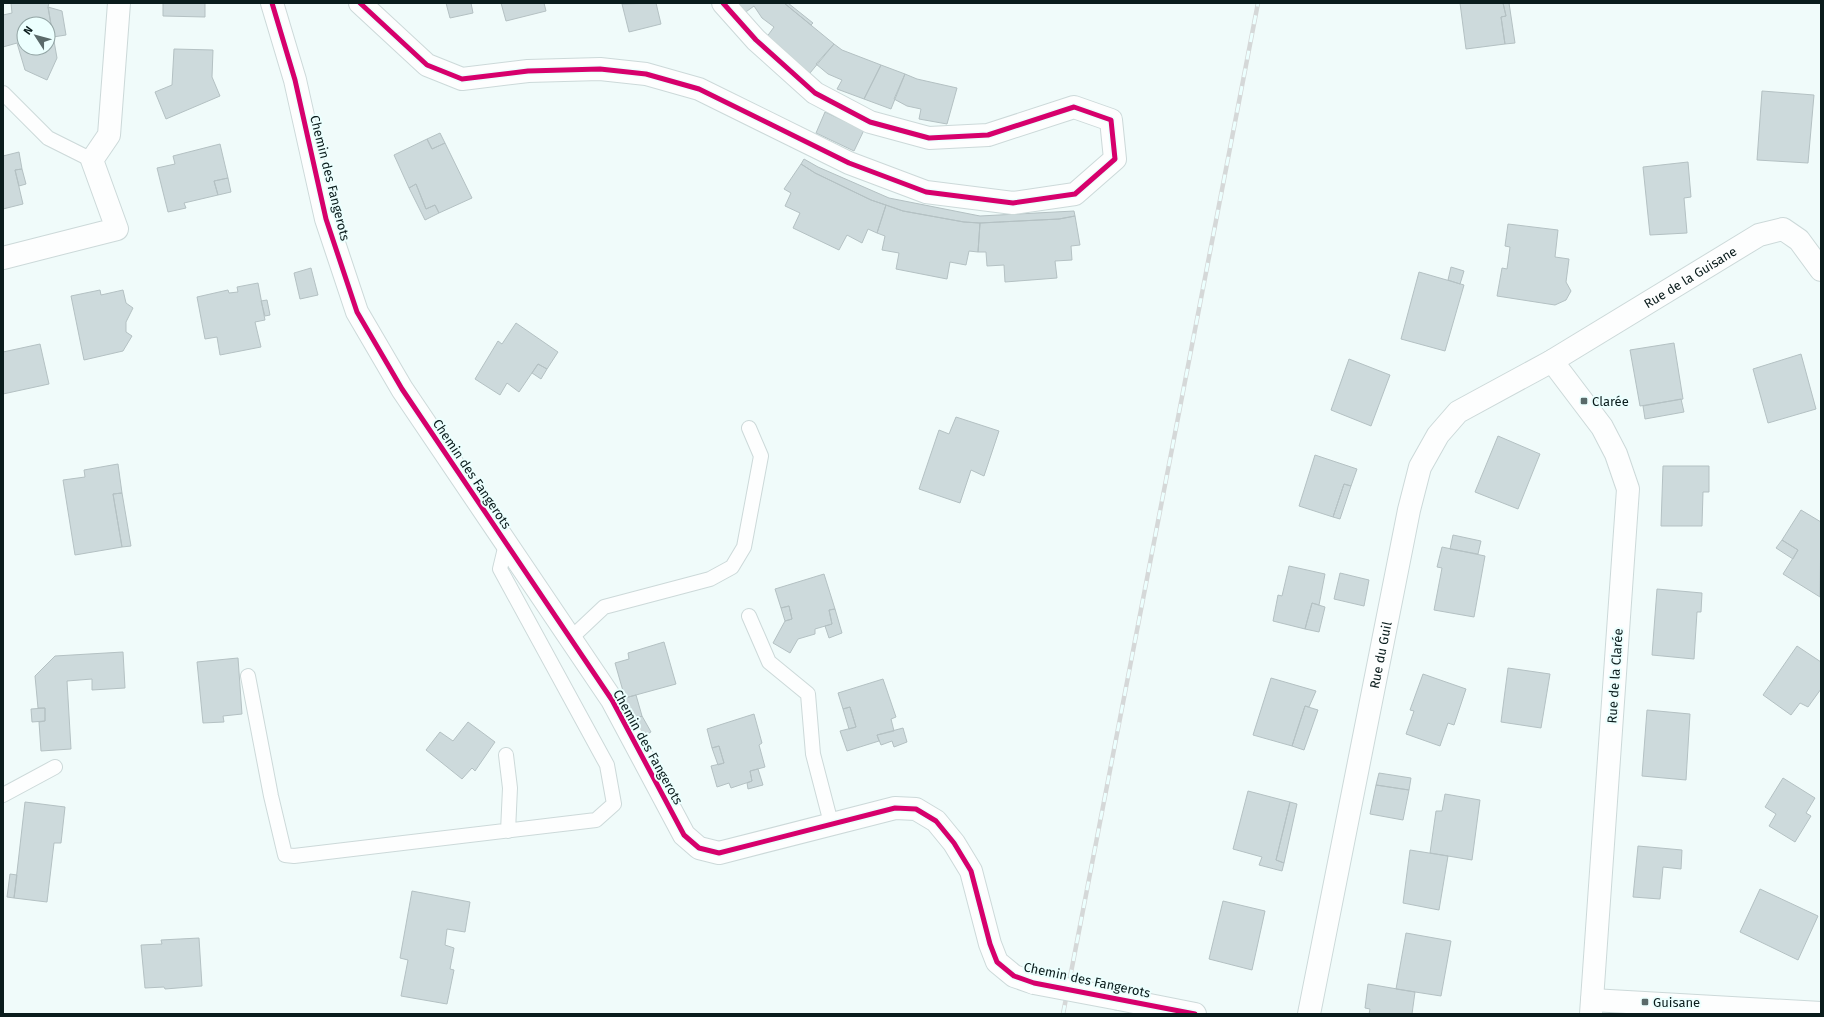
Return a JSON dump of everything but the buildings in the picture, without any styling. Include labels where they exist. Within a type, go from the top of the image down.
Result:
[{"type":"street","points":[[3,258],[117,229],[92,160],[109,135],[119,3]]},
{"type":"street","name":"Chemin des Fangerots","points":[[272,3],[295,80],[326,219],[357,312],[402,389],[612,700],[684,835],[699,848],[719,853],[831,823],[895,808],[916,809],[936,821],[954,843],[971,871],[990,944],[997,962],[1014,976],[1034,983],[1195,1014]]},
{"type":"street","points":[[360,3],[427,65],[462,79],[528,71],[600,69],[646,74],[698,89],[849,163],[926,192],[1013,203],[1075,194],[1115,159],[1111,120],[1074,107],[988,135],[929,138],[870,122],[815,93],[756,40],[723,3]]},
{"type":"street","name":"Rue de la Guisane","points":[[1552,361],[1759,236],[1783,229],[1799,240],[1821,270]]},
{"type":"street","name":"Rue de la Clarée","points":[[1552,361],[1602,427],[1616,454],[1628,490],[1592,1007]]},
{"type":"street","name":"Rue du Guil","points":[[1308,1014],[1407,518],[1420,467],[1438,435],[1458,412],[1552,361]]},
{"type":"street","points":[[1592,1007],[1821,1012]]},
{"type":"lane","points":[[3,93],[48,138],[92,160]]},
{"type":"lane","points":[[570,639],[604,607],[710,579],[732,567],[744,547],[761,456],[749,428]]},
{"type":"lane","points":[[248,676],[271,796],[285,855],[294,856],[317,854],[596,820],[614,804],[607,765],[500,569],[506,544]]},
{"type":"lane","points":[[749,616],[769,662],[808,694],[813,754],[831,823]]},
{"type":"lane","points":[[506,755],[510,788],[508,831]]},
{"type":"lane","points":[[3,795],[55,767]]},
{"type":"railway","points":[[1063,1014],[1258,3]]},
{"type":"cycle path","points":[[272,3],[295,80],[326,219],[357,312],[402,389],[612,700],[684,835],[699,848],[719,853],[895,808],[916,809],[936,821],[954,843],[971,871],[990,944],[997,962],[1014,976],[1034,983],[1195,1014]]},
{"type":"cycle path","points":[[360,3],[427,65],[462,79],[528,71],[600,69],[646,74],[699,89],[849,163],[926,192],[1013,203],[1075,194],[1115,159],[1111,120],[1074,107],[988,135],[929,138],[870,122],[815,93],[756,40],[723,3]]},
{"type":"place","name":"Clarée","points":[[1584,401]]},
{"type":"place","name":"Guisane","points":[[1645,1002]]}]
